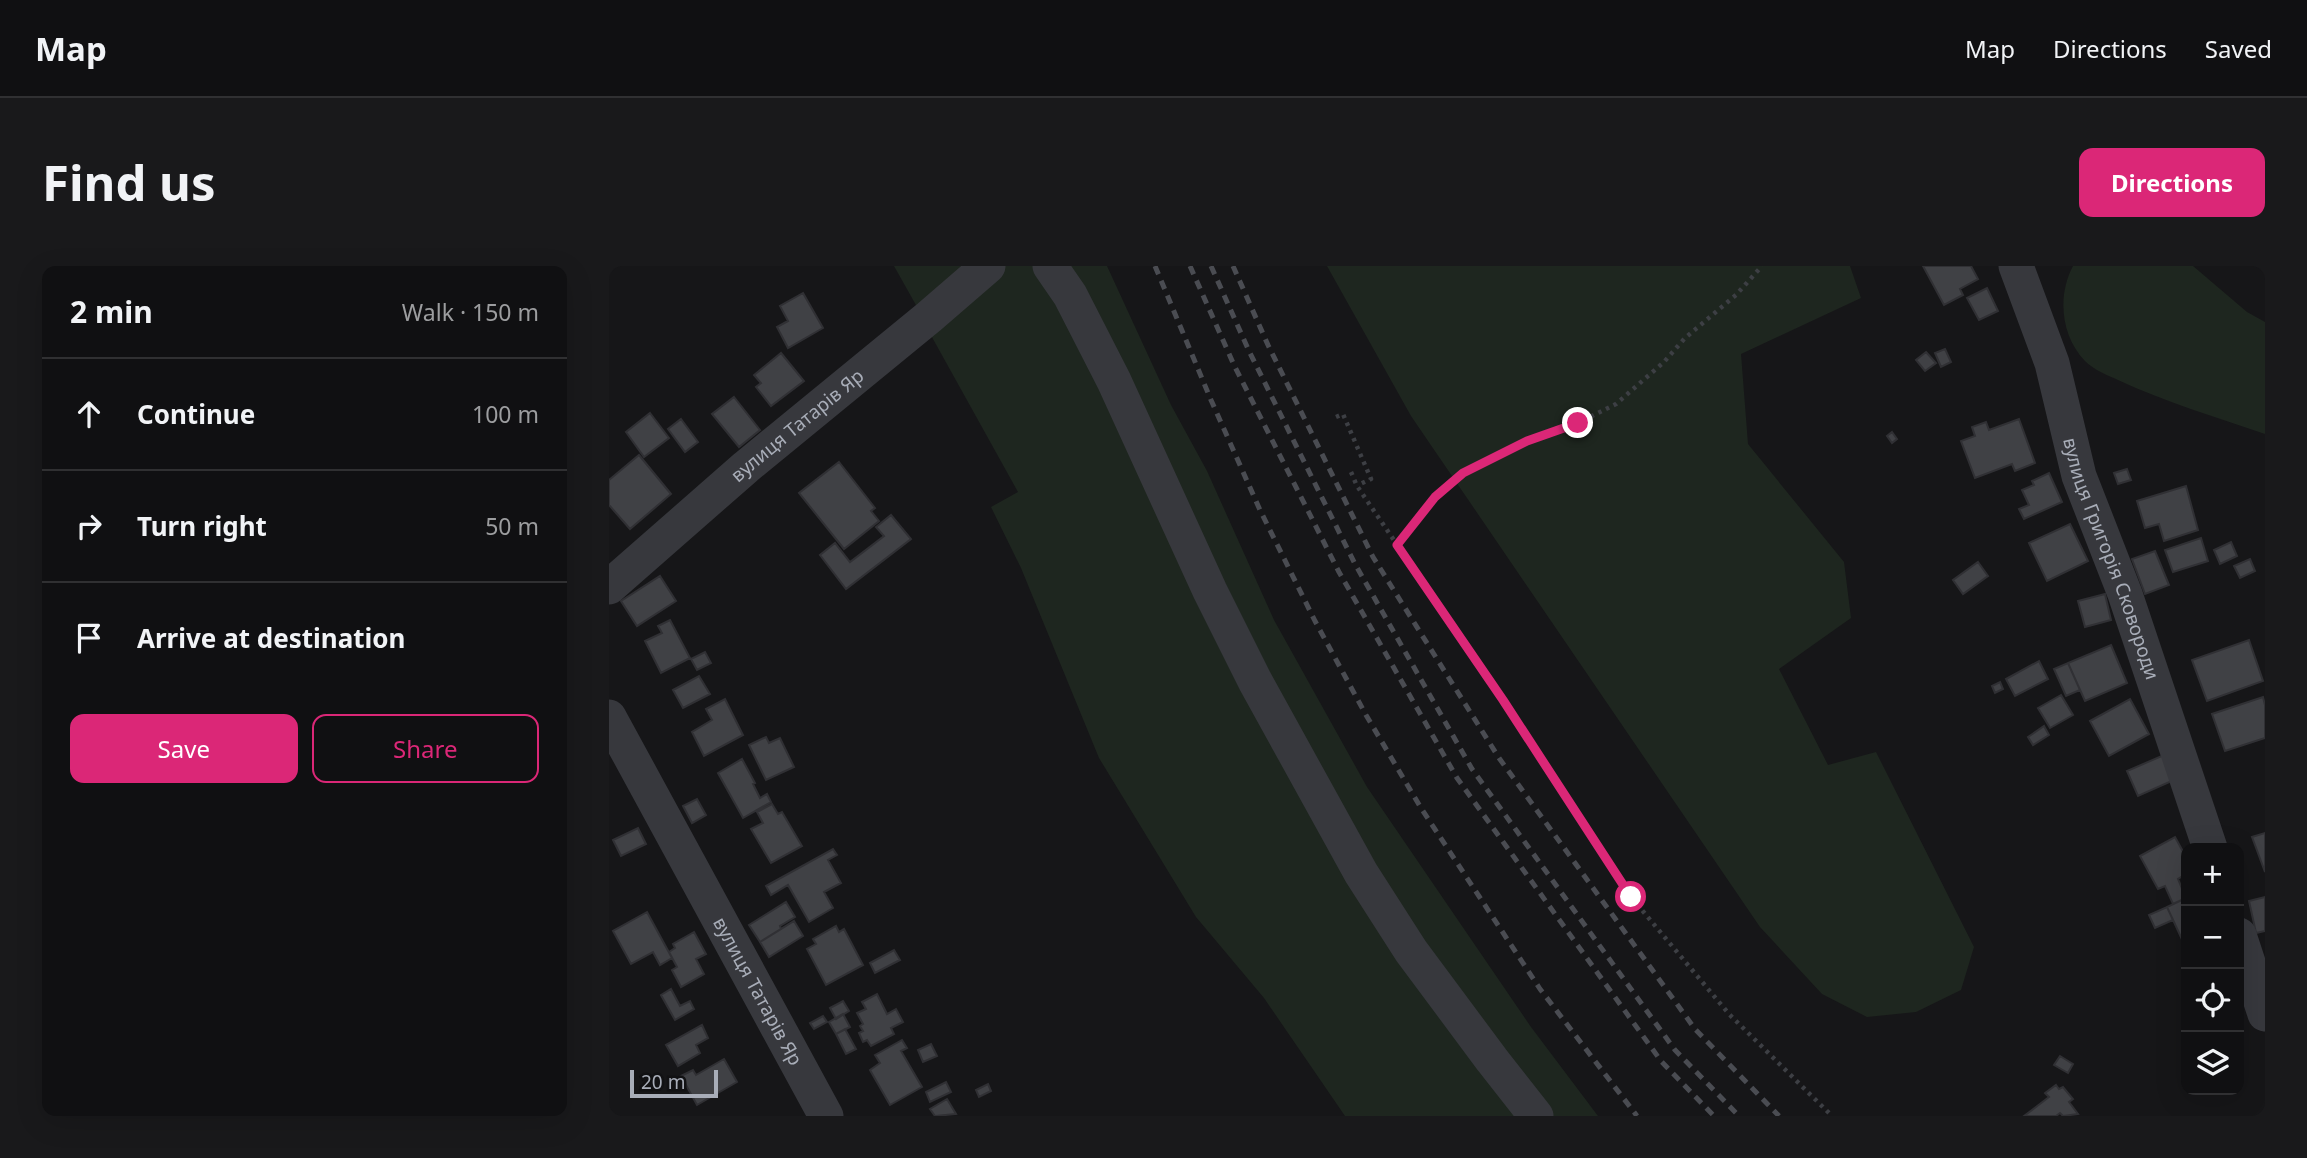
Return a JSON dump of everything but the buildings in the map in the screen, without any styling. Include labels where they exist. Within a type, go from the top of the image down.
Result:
[{"type":"street","name":"вулиця Татарів Яр","points":[[609,587],[746,467],[988,266]]},
{"type":"street","points":[[1050,266],[1070,295],[1114,381],[1204,579],[1255,681],[1361,873],[1411,951],[1536,1116]]},
{"type":"street","name":"вулиця Григорія Сковороди","points":[[2017,266],[2052,363],[2079,476],[2125,594],[2208,843]]},
{"type":"street","name":"вулиця Татарів Яр","points":[[609,717],[826,1116]]},
{"type":"street","points":[[2244,950],[2265,1014]]},
{"type":"path","points":[[1397,545],[1435,497],[1463,473],[1527,441],[1578,423],[1616,404],[1664,362],[1685,338],[1736,295],[1762,266]]},
{"type":"path","points":[[1336,417],[1343,414],[1371,479],[1357,485]]},
{"type":"path","points":[[1351,472],[1357,485],[1503,700],[1631,897],[1729,1014],[1832,1116]]},
{"type":"shaded area","points":[[894,266],[963,266],[921,314]]},
{"type":"shaded area","points":[[1004,266],[1107,266],[1171,405],[1207,471],[1274,620],[1367,787],[1531,1027],[1598,1116],[1345,1116],[1264,998],[1196,917],[1099,758],[1021,568],[991,507],[1018,492],[928,330]]},
{"type":"shaded area","points":[[1327,266],[1850,266],[1861,298],[1741,354],[1748,444],[1844,562],[1851,618],[1779,669],[1828,765],[1876,752],[1974,947],[1961,990],[1916,1012],[1867,1017],[1822,994],[1760,927],[1411,416]]},
{"type":"shaded area","points":[[2073,266],[2193,266],[2247,312],[2265,322],[2265,434],[2154,395],[2096,370],[2085,361],[2071,340],[2064,315],[2065,290]]},
{"type":"railway","points":[[1155,266],[1260,510],[1315,621],[1366,715],[1421,808],[1540,989],[1637,1116]]},
{"type":"railway","points":[[1190,266],[1234,365],[1339,572],[1457,778],[1661,1061],[1714,1116]]},
{"type":"railway","points":[[1211,266],[1249,351],[1355,564],[1472,769],[1675,1050],[1739,1116]]},
{"type":"railway","points":[[1233,266],[1268,345],[1373,557],[1499,758],[1695,1029],[1779,1116]]},
{"type":"route","points":[[1578,423],[1527,441],[1463,473],[1435,497],[1397,545],[1503,700],[1631,897]]}]
